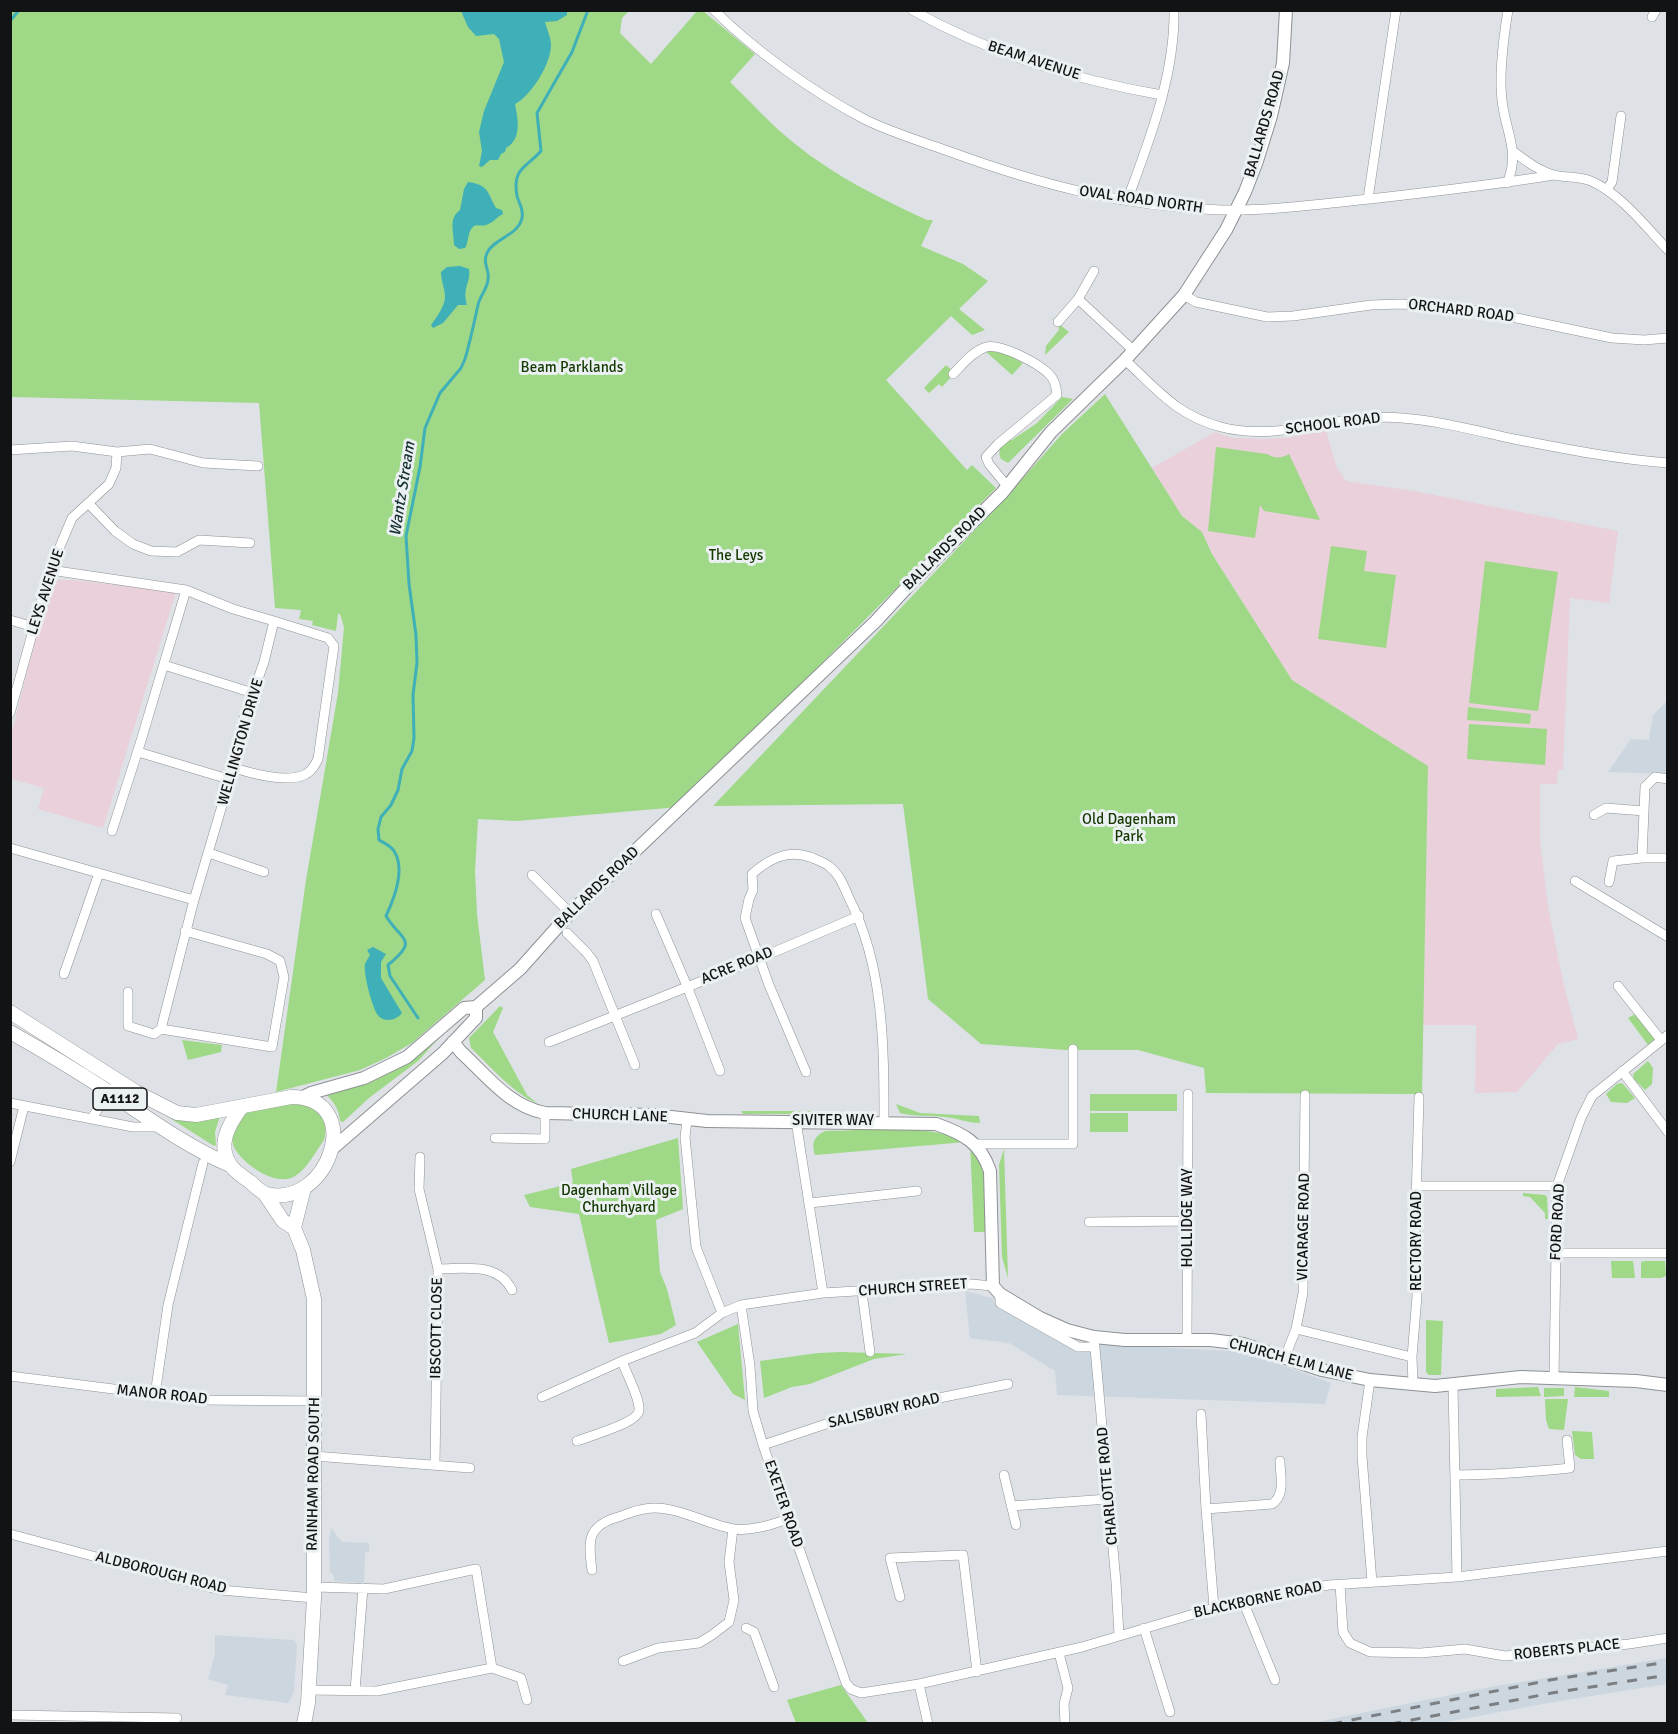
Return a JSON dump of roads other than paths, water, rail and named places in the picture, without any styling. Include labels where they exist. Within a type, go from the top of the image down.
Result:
[{"type":"main road","name":"BALLARDS ROAD","points":[[303,1097],[384,1070],[407,1057],[464,1008],[476,1007],[519,969],[570,913],[824,672],[1007,486],[1051,432],[1134,351],[1184,295],[1219,243],[1253,172],[1271,116],[1283,63],[1286,10]]},
{"type":"main road","name":"BALLARDS ROAD","points":[[332,1149],[453,1042],[476,1018],[476,1007]]},
{"type":"main road","name":"A1112","points":[[10,1012],[120,1082],[177,1113],[196,1115],[278,1099],[303,1097]]},
{"type":"main road","name":"A1112","points":[[10,1032],[162,1127],[230,1165],[265,1194]]},
{"type":"main road","points":[[425,1043],[440,1040],[453,1042]]},
{"type":"main road","name":"CHURCH LANE","points":[[453,1042],[460,1052],[517,1104],[530,1110],[545,1113],[653,1115],[687,1119]]},
{"type":"main road","points":[[265,1194],[291,1194],[304,1188],[320,1173],[329,1158],[335,1133],[331,1117],[318,1105],[303,1097]]},
{"type":"main road","points":[[230,1165],[225,1152],[224,1140],[226,1130],[241,1108]]},
{"type":"main road","name":"SIVITER WAY","points":[[687,1119],[936,1124],[957,1131],[975,1143]]},
{"type":"main road","points":[[975,1143],[984,1154],[990,1172],[996,1290]]},
{"type":"main road","points":[[294,1228],[304,1188]]},
{"type":"main road","name":"RAINHAM ROAD SOUTH","points":[[265,1194],[283,1221],[294,1228],[303,1250],[314,1299],[314,1592],[309,1690],[304,1724]]},
{"type":"main road","name":"CHURCH STREET","points":[[996,1290],[1040,1318],[1094,1342]]},
{"type":"main road","name":"CHURCH ELM LANE","points":[[1094,1342],[1210,1340],[1243,1344],[1322,1370],[1370,1380],[1413,1385],[1453,1385],[1510,1378],[1554,1378],[1668,1385]]},
{"type":"street","name":"OVAL ROAD NORTH","points":[[714,10],[756,49],[833,101],[865,119],[1022,177],[1078,192],[1127,201],[1235,210],[1368,199],[1507,183],[1554,175]]},
{"type":"street","name":"BEAM AVENUE","points":[[912,10],[954,32],[1032,63],[1109,84],[1162,95]]},
{"type":"street","points":[[1127,201],[1162,95],[1170,57],[1174,10]]},
{"type":"street","points":[[1368,199],[1396,10]]},
{"type":"street","points":[[1507,183],[1511,175],[1514,152],[1502,100],[1508,10]]},
{"type":"street","points":[[1607,189],[1612,182],[1621,116]]},
{"type":"street","points":[[1514,152],[1535,167],[1554,175],[1588,180],[1607,189],[1668,250]]},
{"type":"street","points":[[1058,322],[1078,299],[1094,271]]},
{"type":"street","name":"ORCHARD ROAD","points":[[1184,295],[1196,302],[1268,317],[1322,313],[1371,305],[1412,304],[1488,312],[1612,338],[1644,340],[1668,338]]},
{"type":"street","points":[[1078,299],[1134,351]]},
{"type":"street","points":[[954,374],[976,352],[988,346],[1001,348],[1029,361],[1049,374],[1056,385],[1057,395],[998,444],[986,457],[1007,486]]},
{"type":"street","name":"SCHOOL ROAD","points":[[1125,360],[1178,409],[1227,428],[1250,432],[1286,430],[1362,418],[1401,417],[1567,449],[1668,463]]},
{"type":"street","points":[[10,450],[72,446],[117,452],[150,449],[203,463],[258,466]]},
{"type":"street","name":"LEYS AVENUE","points":[[10,713],[50,570],[72,518],[109,484],[116,468],[117,452]]},
{"type":"street","points":[[89,504],[115,531],[133,544],[151,551],[177,552],[199,540],[250,543]]},
{"type":"street","points":[[50,570],[186,590],[233,609],[328,638],[334,646],[318,759],[313,768],[306,774],[294,778],[249,773],[232,767]]},
{"type":"street","points":[[112,831],[186,590]]},
{"type":"street","points":[[10,620],[34,627]]},
{"type":"street","name":"WELLINGTON DRIVE","points":[[161,1029],[185,932],[244,718],[274,621]]},
{"type":"street","points":[[164,665],[253,693]]},
{"type":"street","points":[[10,672],[21,674]]},
{"type":"street","points":[[138,752],[228,778]]},
{"type":"street","points":[[1642,858],[1645,787],[1655,777],[1668,779]]},
{"type":"street","points":[[1594,815],[1606,808],[1644,811]]},
{"type":"street","points":[[10,848],[194,900]]},
{"type":"street","points":[[208,853],[264,872]]},
{"type":"street","points":[[806,1072],[769,986],[745,918],[753,890],[752,874],[765,863],[781,855],[802,854],[824,862],[832,868],[859,916],[866,934],[878,991],[884,1063],[884,1122]]},
{"type":"street","points":[[1609,882],[1613,861],[1668,858]]},
{"type":"street","points":[[64,974],[99,873]]},
{"type":"street","points":[[532,875],[570,913]]},
{"type":"street","points":[[1575,881],[1668,937]]},
{"type":"street","points":[[656,914],[720,1071]]},
{"type":"street","name":"ACRE ROAD","points":[[549,1042],[859,916]]},
{"type":"street","points":[[128,992],[128,1026],[154,1034],[161,1029],[272,1047],[284,977],[280,961],[267,954],[185,932]]},
{"type":"street","points":[[567,933],[587,952],[593,962],[635,1065]]},
{"type":"street","points":[[1618,986],[1664,1038]]},
{"type":"street","name":"FORD ROAD","points":[[1554,1378],[1557,1186],[1581,1118],[1592,1096],[1664,1038]]},
{"type":"street","name":"SIVITER WAY","points":[[975,1143],[1073,1144],[1073,1048]]},
{"type":"street","points":[[1622,1071],[1668,1132]]},
{"type":"street","points":[[92,1118],[109,1092],[120,1082]]},
{"type":"street","name":"HOLLIDGE WAY","points":[[1187,1341],[1188,1094]]},
{"type":"street","name":"VICARAGE ROAD","points":[[1285,1357],[1296,1329],[1303,1293],[1305,1095]]},
{"type":"street","name":"RECTORY ROAD","points":[[1413,1385],[1412,1357],[1417,1296],[1415,1237],[1419,1097]]},
{"type":"street","points":[[10,1103],[133,1127],[162,1127]]},
{"type":"street","points":[[10,1162],[24,1106]]},
{"type":"street","points":[[495,1138],[545,1139],[545,1113]]},
{"type":"street","name":"CHURCH LANE","points":[[687,1119],[686,1137],[696,1246],[722,1312]]},
{"type":"street","points":[[796,1121],[823,1293]]},
{"type":"street","name":"IBSCOTT CLOSE","points":[[420,1157],[419,1189],[438,1269],[435,1465]]},
{"type":"street","points":[[155,1395],[168,1305],[202,1163]]},
{"type":"street","points":[[1416,1186],[1557,1186]]},
{"type":"street","points":[[810,1203],[917,1191]]},
{"type":"street","points":[[1089,1222],[1188,1221]]},
{"type":"street","points":[[1556,1253],[1668,1253]]},
{"type":"street","points":[[438,1269],[495,1271],[512,1290]]},
{"type":"street","name":"CHURCH STREET","points":[[542,1397],[622,1361],[695,1333],[722,1312],[741,1305],[823,1293],[971,1284],[996,1290]]},
{"type":"street","points":[[862,1292],[870,1352]]},
{"type":"street","name":"EXETER ROAD","points":[[741,1305],[751,1375],[753,1411],[763,1445],[846,1683],[857,1692]]},
{"type":"street","points":[[1296,1329],[1412,1357]]},
{"type":"street","name":"CHARLOTTE ROAD","points":[[1094,1342],[1119,1635]]},
{"type":"street","points":[[577,1441],[630,1421],[638,1415],[637,1402],[622,1361]]},
{"type":"street","name":"MANOR ROAD","points":[[10,1376],[201,1400],[315,1401]]},
{"type":"street","points":[[1370,1380],[1362,1447],[1372,1582]]},
{"type":"street","name":"SALISBURY ROAD","points":[[763,1445],[875,1411],[1008,1384]]},
{"type":"street","points":[[1453,1385],[1456,1577]]},
{"type":"street","points":[[1201,1414],[1214,1608]]},
{"type":"street","points":[[1455,1475],[1497,1475],[1569,1468],[1567,1440]]},
{"type":"street","points":[[314,1456],[470,1468]]},
{"type":"street","points":[[1206,1509],[1272,1504],[1280,1496],[1280,1461]]},
{"type":"street","points":[[1004,1475],[1016,1525]]},
{"type":"street","points":[[1011,1506],[1108,1499]]},
{"type":"street","points":[[592,1570],[590,1552],[592,1534],[602,1522],[646,1508],[666,1510],[733,1529],[759,1528],[788,1519]]},
{"type":"street","points":[[622,1661],[658,1648],[699,1643],[729,1622],[734,1600],[729,1562],[733,1529]]},
{"type":"street","name":"ALDBOROUGH ROAD","points":[[10,1534],[220,1590],[314,1592],[363,1588],[384,1589],[476,1569],[492,1668]]},
{"type":"street","name":"BLACKBORNE ROAD","points":[[857,1692],[919,1684],[1059,1653],[1267,1595],[1340,1584],[1456,1577],[1668,1551]]},
{"type":"street","points":[[900,1597],[890,1558],[963,1555],[977,1672]]},
{"type":"street","name":"ROBERTS PLACE","points":[[1340,1584],[1343,1632],[1350,1643],[1370,1652],[1421,1653],[1466,1649],[1505,1656],[1668,1638]]},
{"type":"street","points":[[355,1690],[363,1588]]},
{"type":"street","points":[[1243,1601],[1275,1680]]},
{"type":"street","points":[[746,1628],[754,1632],[774,1687]]},
{"type":"street","points":[[1144,1628],[1170,1712]]},
{"type":"street","points":[[1059,1653],[1068,1688],[1064,1704],[1065,1724]]},
{"type":"street","points":[[309,1690],[377,1691],[492,1668],[521,1678],[527,1700]]},
{"type":"street","points":[[919,1684],[928,1724]]},
{"type":"street","points":[[10,1715],[126,1720],[177,1718]]},
{"type":"water","points":[[461,11],[567,11],[567,15],[557,21],[545,22],[551,42],[548,61],[533,87],[515,104],[518,129],[515,140],[498,160],[490,160],[482,167],[479,166],[482,151],[479,132],[484,111],[504,62],[499,39],[494,34],[476,36],[468,27]]},
{"type":"water","points":[[468,182],[484,187],[496,208],[502,210],[503,214],[489,224],[477,225],[470,230],[465,248],[459,249],[454,245],[452,226],[454,217],[460,210],[464,189]]},
{"type":"water","points":[[460,266],[469,269],[465,294],[467,305],[458,305],[443,323],[433,328],[431,325],[445,300],[441,272],[447,267]]},
{"type":"water","points":[[373,947],[386,954],[381,962],[381,978],[402,1013],[393,1019],[386,1020],[380,1017],[370,997],[365,964],[370,955],[367,950]]},
{"type":"waterway","points":[[10,21],[19,10]]},
{"type":"waterway","name":"Wantz Stream","points":[[418,1018],[390,976],[388,965],[405,945],[405,940],[386,916],[398,884],[399,866],[393,849],[379,840],[378,829],[381,817],[391,805],[398,790],[402,769],[412,751],[414,738],[413,695],[417,663],[416,635],[409,584],[406,536],[420,467],[425,428],[440,393],[461,368],[465,359],[479,302],[487,283],[485,260],[487,253],[520,224],[522,209],[517,196],[518,174],[541,151],[537,113],[572,52],[588,10]]},
{"type":"railway","points":[[1332,1724],[1550,1680],[1668,1662]]},
{"type":"railway","points":[[1391,1724],[1552,1693],[1668,1675]]},
{"type":"park label","name":"Beam Parklands","points":[[572,368]]},
{"type":"park label","name":"The Leys","points":[[736,556]]},
{"type":"park label","name":"Old Dagenham Park","points":[[1129,828]]},
{"type":"park label","name":"Dagenham Village Churchyard","points":[[619,1200]]}]
